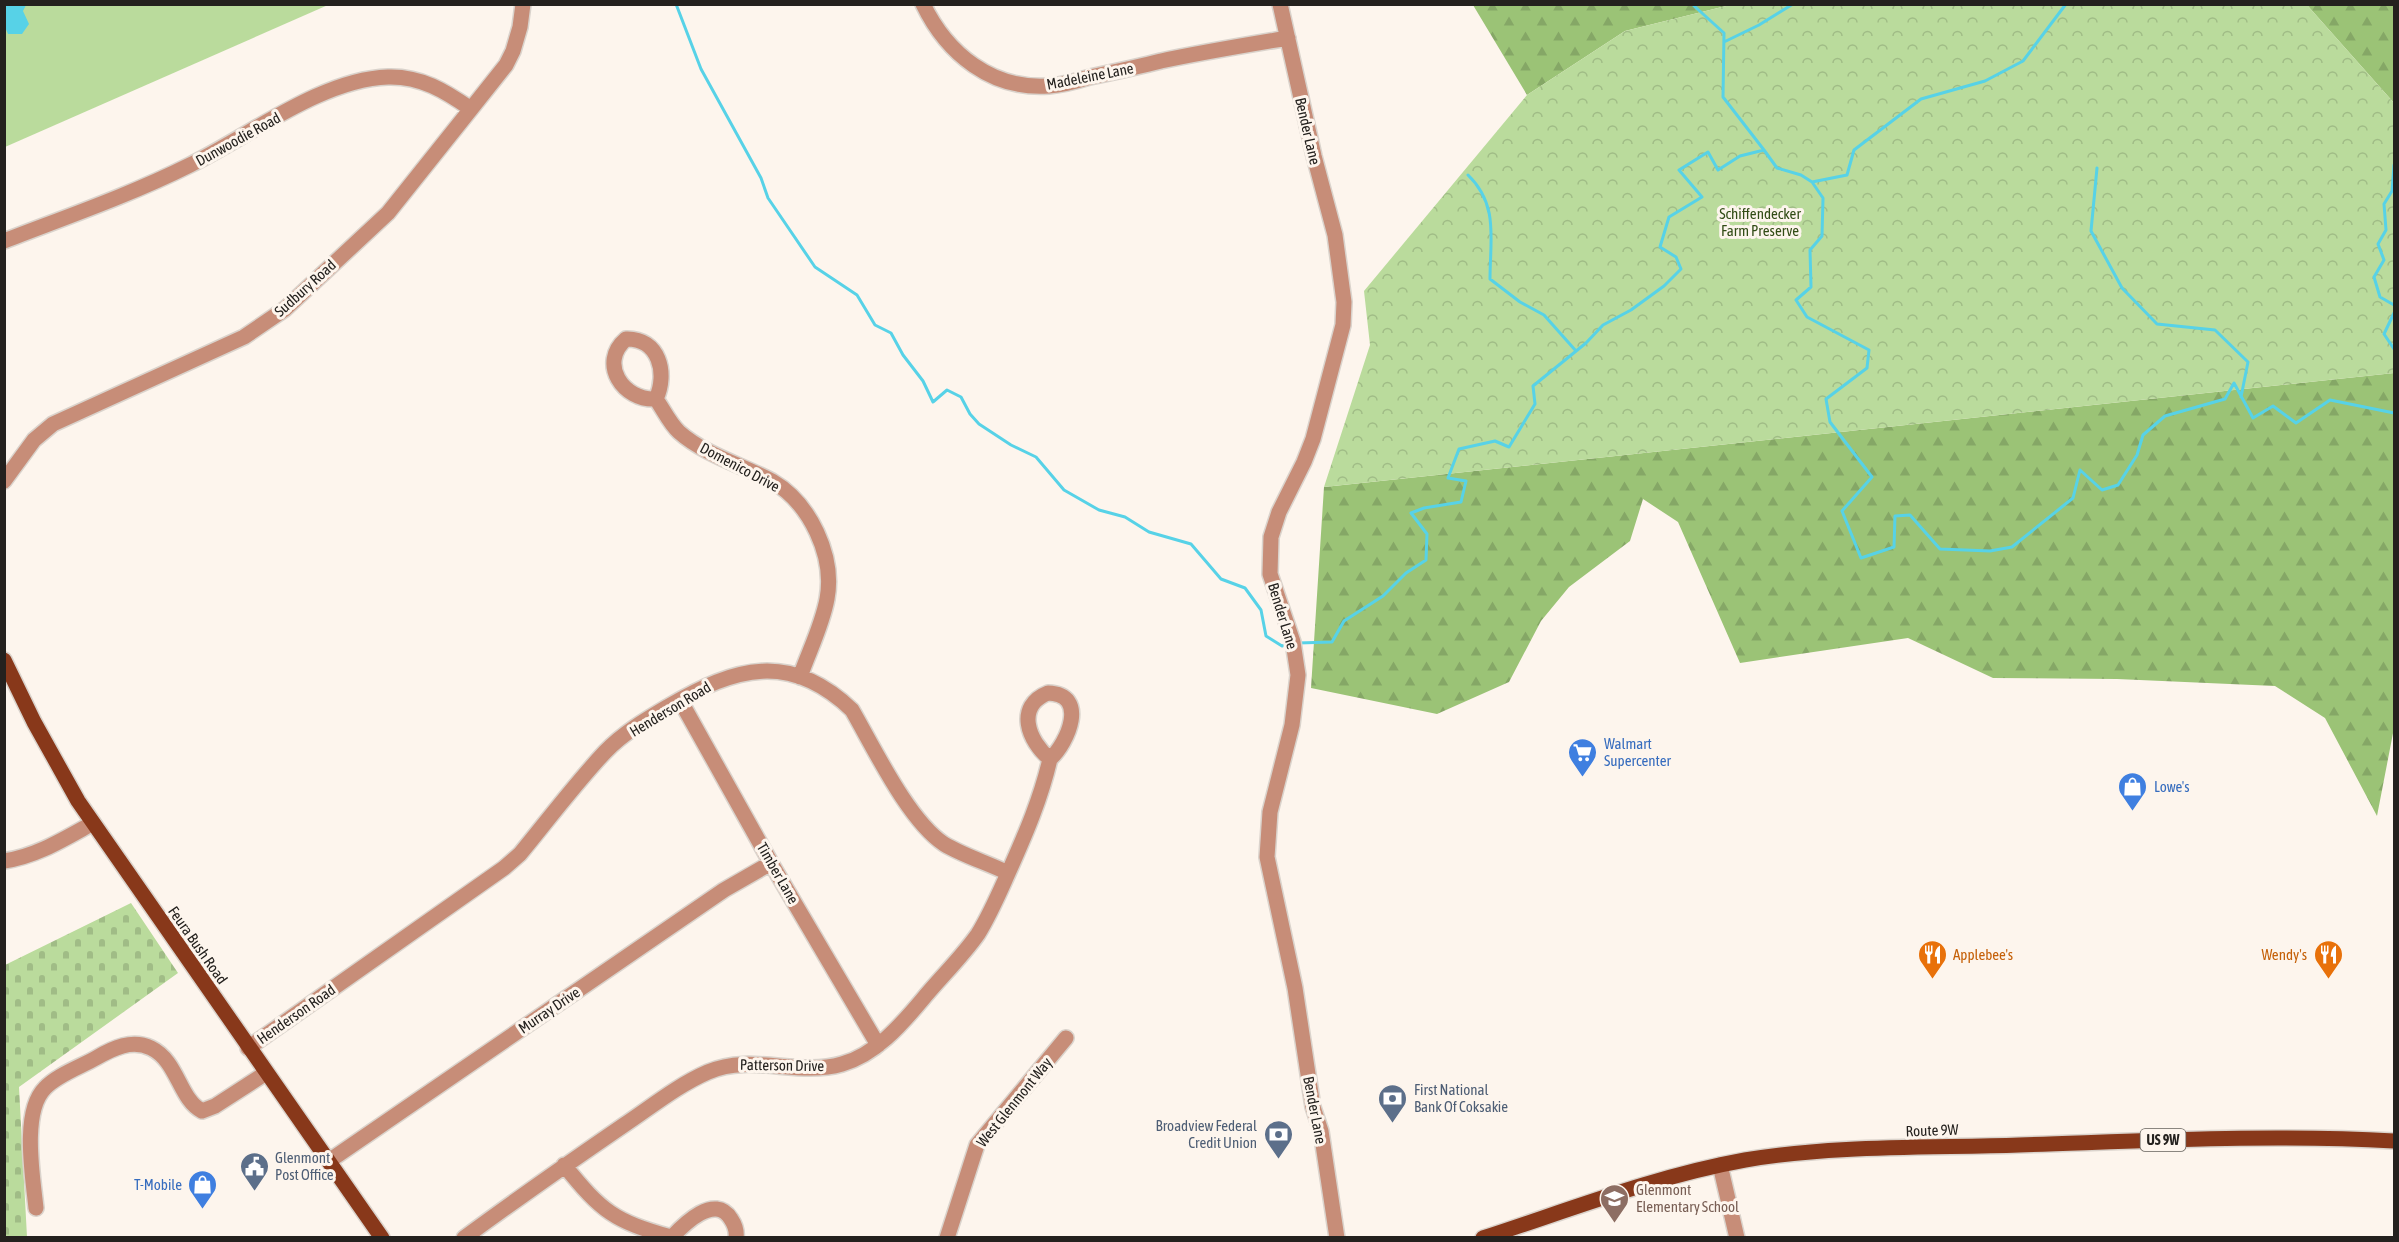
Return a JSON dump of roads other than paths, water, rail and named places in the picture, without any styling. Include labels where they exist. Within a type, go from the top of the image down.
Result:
[{"type":"main road","name":"Feura Bush Road","points":[[4,660],[34,722],[78,801],[382,1238]]},
{"type":"main road","name":"Route 9W","points":[[1483,1238],[1653,1183],[1720,1165],[1789,1154],[2204,1138],[2394,1141]]},
{"type":"street","name":"Sudbury Road","points":[[4,481],[33,440],[53,424],[244,337],[285,309],[388,213],[506,65],[520,27],[522,4]]},
{"type":"street","name":"Madeleine Lane","points":[[923,4],[933,25],[951,48],[973,66],[997,78],[1020,84],[1049,86],[1068,83],[1170,59],[1288,38]]},
{"type":"street","name":"Bender Lane","points":[[1280,4],[1314,156],[1335,235],[1344,302],[1343,325],[1313,439],[1275,522],[1270,548],[1270,574],[1293,642],[1298,675],[1292,725],[1270,812],[1267,856],[1301,1026],[1313,1107],[1321,1131],[1337,1238]]},
{"type":"street","name":"Dunwoodie Road","points":[[4,241],[187,166],[226,147],[283,113],[333,90],[363,80],[389,77],[424,82],[443,90],[471,109]]},
{"type":"street","name":"Domenico Drive","points":[[656,399],[678,432],[706,449],[775,483],[799,502],[815,527],[826,562],[827,598],[800,677]]},
{"type":"street","name":"Henderson Road","points":[[248,1048],[504,868],[520,854],[607,750],[641,723],[719,680],[750,671],[800,677],[828,689],[852,710],[914,814],[929,830],[944,843],[1008,873]]},
{"type":"street","name":"Timber Lane","points":[[680,700],[771,863],[878,1045]]},
{"type":"street","name":"Patterson Drive","points":[[464,1238],[564,1165],[685,1084],[710,1071],[737,1063],[750,1062],[816,1068],[841,1065],[859,1058],[878,1045],[908,1017],[977,935],[1000,895],[1043,791],[1050,759]]},
{"type":"street","points":[[4,861],[32,855],[93,823]]},
{"type":"street","name":"Murray Drive","points":[[329,1161],[724,890],[771,863]]},
{"type":"street","name":"West Glenmont Way","points":[[947,1238],[977,1144],[1066,1038]]},
{"type":"street","points":[[36,1208],[31,1147],[32,1120],[41,1093],[53,1082],[116,1047],[137,1044],[150,1047],[161,1054],[170,1064],[192,1102],[202,1111],[215,1106],[266,1073]]},
{"type":"street","points":[[564,1165],[586,1192],[616,1218],[632,1226],[671,1237],[699,1213],[716,1209],[723,1210],[732,1220],[737,1234],[736,1238]]},
{"type":"street","points":[[1720,1165],[1737,1238]]},
{"type":"water","points":[[4,5],[26,5],[23,11],[29,24],[22,34],[8,34],[5,27]]},
{"type":"waterway","points":[[676,4],[701,69],[761,178],[768,198],[815,267],[857,295],[875,325],[891,333],[903,355],[923,381],[933,402],[947,390],[961,397],[970,414],[979,424],[1011,445],[1036,457],[1064,490],[1099,510],[1125,517],[1149,532],[1191,544],[1221,579],[1245,588],[1261,610],[1266,636],[1282,646],[1288,644]]},
{"type":"waterway","points":[[1692,4],[1724,33],[1723,97],[1764,150]]},
{"type":"waterway","points":[[1724,42],[1759,25],[1793,4]]},
{"type":"waterway","points":[[1812,182],[1847,175],[1854,150],[1921,99],[1985,81],[2023,61],[2066,4]]},
{"type":"waterway","points":[[1298,643],[1332,642],[1344,621],[1383,596],[1406,573],[1426,560],[1427,534],[1411,513],[1424,508],[1461,502],[1466,481],[1448,478],[1459,449],[1495,441],[1509,447],[1535,404],[1533,386],[1586,343],[1603,325],[1631,310],[1664,286],[1681,269],[1676,257],[1660,247],[1669,217],[1702,197],[1679,170],[1708,152],[1718,170],[1740,156],[1764,150],[1777,168],[1801,175],[1812,182],[1823,198],[1822,236],[1810,250],[1811,287],[1796,300],[1807,317],[1869,350],[1867,368],[1826,399],[1830,422],[1872,477],[1842,511],[1861,558],[1894,547],[1895,516],[1910,515],[1940,549],[1990,551],[2012,547],[2073,498],[2080,470],[2102,490],[2118,485],[2137,455],[2143,435],[2165,416],[2225,399],[2234,383],[2253,418],[2273,406],[2296,423],[2330,400],[2394,413]]},
{"type":"waterway","points":[[2394,165],[2392,191],[2384,204],[2386,230],[2378,244],[2384,260],[2374,277],[2380,297],[2394,305]]},
{"type":"waterway","points":[[2097,168],[2091,231],[2122,288],[2157,324],[2215,330],[2248,362],[2241,397]]},
{"type":"waterway","points":[[1468,175],[1478,186],[1489,211],[1491,223],[1490,279],[1520,302],[1544,315],[1576,351]]},
{"type":"waterway","points":[[2394,313],[2384,334],[2394,349]]},
{"type":"place","name":"Walmart Supercenter","points":[[1583,778]]},
{"type":"place","name":"Lowe's","points":[[2133,812]]},
{"type":"place","name":"Applebee's","points":[[1932,980]]},
{"type":"place","name":"Wendy's","points":[[2328,980]]},
{"type":"place","name":"First National Bank Of Coksakie","points":[[1393,1124]]},
{"type":"place","name":"Broadview Federal Credit Union","points":[[1278,1160]]},
{"type":"place","name":"Glenmont Post Office","points":[[254,1192]]},
{"type":"place","name":"T-Mobile","points":[[203,1210]]},
{"type":"place","name":"Glenmont Elementary School","points":[[1615,1224]]},
{"type":"park label","name":"Schiffendecker Farm Preserve","points":[[1760,222]]}]
